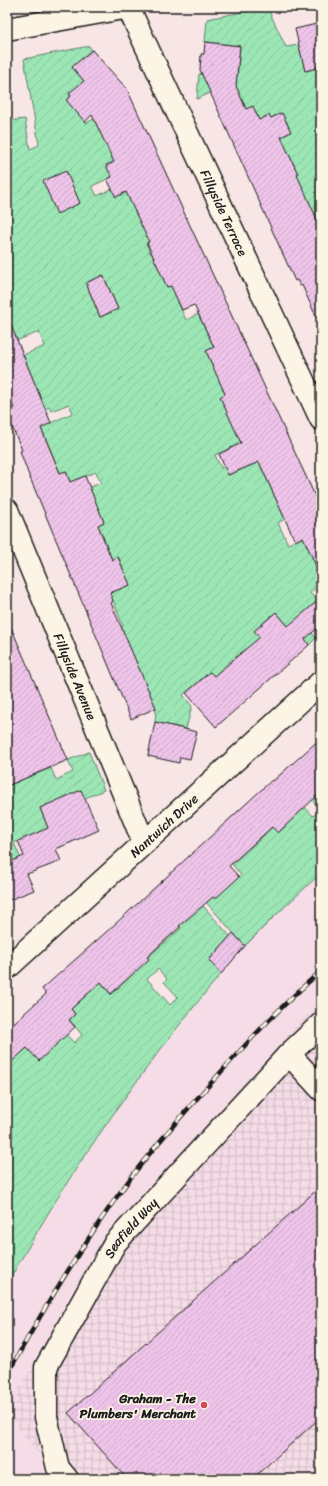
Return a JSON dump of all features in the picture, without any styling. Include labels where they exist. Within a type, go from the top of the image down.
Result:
[{"type":"street","points":[[7,29],[128,7]]},
{"type":"street","name":"Fillyside Terrace","points":[[128,7],[321,419]]},
{"type":"street","name":"Fillyside Avenue","points":[[7,510],[144,843]]},
{"type":"street","name":"Nantwich Drive","points":[[7,968],[321,682]]},
{"type":"street","name":"Seafield Way","points":[[67,1479],[58,1468],[46,1417],[46,1367],[115,1243],[289,1054],[321,1024]]},
{"type":"street","points":[[289,1054],[321,1089]]},
{"type":"shaded area","points":[[321,873],[321,1004],[297,1025],[105,1242],[7,1409],[7,1284],[22,1258],[95,1140],[123,1099],[153,1060],[245,946]]},
{"type":"shaded area","points":[[321,1004],[321,1479],[58,1479],[7,1414],[7,1409],[105,1242],[297,1025]]},
{"type":"shaded area","points":[[7,1414],[58,1479],[7,1479]]},
{"type":"green space","points":[[267,7],[286,47],[299,45],[305,71],[321,67],[321,251],[294,176],[298,174],[289,154],[279,138],[289,133],[288,125],[284,118],[280,114],[271,118],[269,115],[259,120],[246,109],[234,82],[197,99],[199,74],[237,77],[240,46],[205,42],[207,19]]},
{"type":"green space","points":[[89,46],[92,50],[72,67],[84,81],[69,94],[86,123],[94,119],[125,157],[106,165],[112,177],[92,186],[97,196],[112,189],[116,197],[132,189],[162,236],[146,243],[167,287],[173,285],[180,300],[178,302],[186,320],[198,314],[214,347],[206,351],[212,365],[234,390],[221,397],[247,441],[215,455],[221,468],[225,466],[229,475],[259,462],[285,519],[278,523],[288,544],[303,537],[321,557],[321,583],[310,593],[321,605],[321,627],[306,611],[312,633],[316,638],[309,645],[291,624],[288,626],[276,612],[254,631],[267,645],[217,680],[210,672],[183,695],[192,706],[186,729],[155,722],[156,708],[119,628],[123,626],[110,593],[129,585],[119,558],[112,560],[102,534],[96,526],[104,522],[98,509],[85,489],[101,483],[96,472],[70,482],[66,471],[60,473],[41,427],[73,413],[69,404],[51,411],[49,407],[45,409],[23,355],[45,346],[39,332],[13,342],[7,328],[7,121],[25,119],[30,149],[39,145],[24,59]],"holes":[[[103,275],[118,309],[100,317],[86,283]]]},
{"type":"green space","points":[[89,752],[104,790],[83,799],[49,804],[40,808],[48,827],[47,829],[14,843],[28,875],[17,879],[10,862],[7,863],[7,786],[51,768],[56,780],[73,772],[68,760]]},
{"type":"green space","points":[[321,782],[321,810],[312,800],[318,795],[313,789]]},
{"type":"green space","points":[[300,802],[313,816],[321,810],[321,873],[245,946],[189,883],[195,877],[215,898],[241,875],[232,864],[265,834],[260,814],[278,833],[286,826],[281,820]]},
{"type":"green space","points":[[195,897],[230,936],[209,960],[221,974],[188,1014],[126,1096],[84,1156],[7,1284],[7,1066],[13,1047],[60,1028],[74,1043],[82,1035],[69,1019],[75,1014],[71,1009],[101,982],[111,995],[134,973],[124,961],[137,967],[181,928],[179,926],[191,916]],"holes":[[[158,969],[167,979],[164,982],[178,997],[170,1005],[147,979]]]},
{"type":"building","points":[[321,23],[321,67],[305,71],[295,29]]},
{"type":"building","points":[[205,42],[240,46],[236,86],[246,109],[253,106],[259,120],[269,115],[271,118],[282,113],[291,132],[281,137],[321,228],[321,328],[302,285],[300,286],[297,280],[295,281],[200,70],[201,54],[204,54]]},
{"type":"building","points":[[92,50],[127,89],[321,509],[321,577],[303,537],[295,541],[259,462],[228,475],[219,454],[241,443],[220,397],[225,394],[206,351],[214,347],[194,305],[182,310],[171,286],[167,287],[147,243],[149,242],[126,192],[116,197],[107,179],[112,177],[106,166],[114,162],[92,115],[85,122],[66,100],[71,96],[69,93],[84,81],[72,67]]},
{"type":"building","points":[[66,171],[80,203],[57,214],[43,181]]},
{"type":"building","points":[[103,275],[118,309],[100,317],[86,283]]},
{"type":"building","points":[[8,318],[51,423],[41,428],[60,473],[66,471],[70,482],[85,476],[104,522],[98,525],[112,560],[118,557],[130,585],[110,593],[113,601],[111,603],[156,708],[131,719],[28,473],[20,451],[22,450],[7,415],[7,411],[14,408],[7,392]]},
{"type":"building","points":[[321,598],[321,625],[305,639],[309,645],[216,727],[186,693],[210,672],[214,676],[260,637],[254,631],[276,612],[288,626]]},
{"type":"building","points":[[7,618],[68,760],[7,786]]},
{"type":"building","points":[[155,722],[197,732],[190,759],[180,757],[179,763],[148,756]]},
{"type":"building","points":[[321,738],[321,792],[278,833],[272,827],[229,866],[239,877],[215,899],[213,897],[179,926],[180,927],[147,957],[149,959],[111,994],[101,982],[71,1009],[75,1014],[69,1020],[75,1027],[39,1061],[27,1048],[7,1066],[7,1029],[46,994],[42,989],[272,780],[273,781]]},
{"type":"building","points":[[81,790],[99,830],[56,849],[61,861],[27,874],[34,890],[7,901],[7,863],[24,856],[18,841],[48,828],[40,808]]},
{"type":"building","points":[[233,933],[245,946],[221,974],[209,960]]},
{"type":"building","points":[[321,1186],[321,1417],[252,1479],[127,1479],[68,1413]]},
{"type":"railway","points":[[7,1375],[51,1298],[82,1248],[132,1176],[176,1122],[245,1046],[282,1007],[321,971]]},
{"type":"place","name":"Graham - The Plumbers' Merchant","points":[[204,1405]]}]
